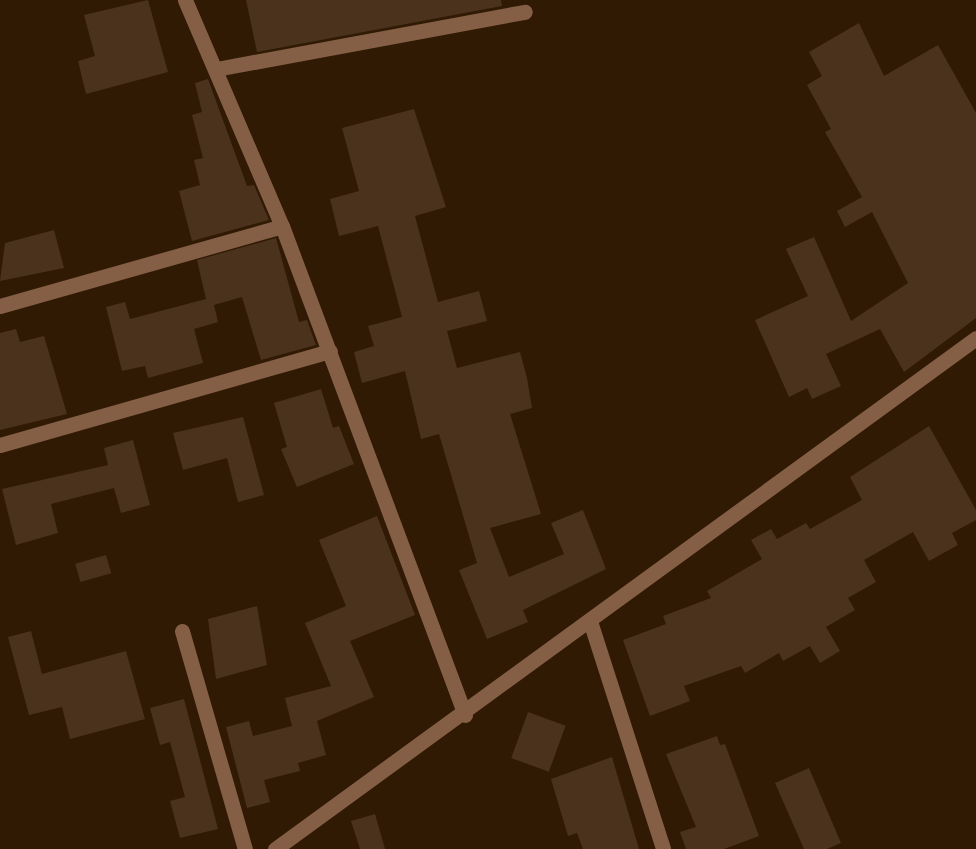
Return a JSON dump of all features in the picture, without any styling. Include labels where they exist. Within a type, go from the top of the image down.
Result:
[{"type":"street","points":[[185,0],[282,226],[465,716]]},
{"type":"street","points":[[216,69],[525,12]]},
{"type":"street","points":[[0,306],[282,226]]},
{"type":"street","points":[[275,849],[465,716],[976,338]]},
{"type":"street","points":[[0,445],[330,351]]},
{"type":"street","points":[[591,621],[663,849]]},
{"type":"street","points":[[182,631],[245,849]]},
{"type":"building","points":[[148,0],[168,72],[86,94],[78,61],[95,56],[84,15]]},
{"type":"building","points":[[246,0],[501,0],[502,6],[257,52]]},
{"type":"building","points":[[859,23],[884,76],[938,45],[976,113],[976,318],[904,372],[880,329],[826,354],[841,386],[812,399],[807,388],[789,397],[755,320],[808,296],[786,249],[814,237],[851,321],[908,283],[872,212],[845,227],[837,211],[862,197],[825,132],[831,129],[807,85],[822,76],[809,52]]},
{"type":"building","points":[[208,79],[247,186],[254,185],[269,220],[192,241],[179,191],[200,185],[194,160],[203,158],[192,115],[202,112],[195,83]]},
{"type":"building","points":[[414,109],[446,207],[415,216],[438,302],[479,291],[487,321],[447,331],[457,368],[520,352],[527,378],[532,408],[510,414],[541,514],[490,528],[509,577],[564,554],[551,523],[583,510],[606,569],[523,610],[528,622],[487,639],[459,570],[477,563],[439,434],[421,439],[405,371],[362,383],[354,352],[374,346],[368,326],[402,317],[378,226],[339,236],[330,199],[359,191],[342,128]]},
{"type":"building","points":[[54,230],[64,268],[0,281],[5,243]]},
{"type":"building","points":[[276,238],[299,322],[307,320],[316,345],[261,360],[242,297],[214,305],[218,322],[194,329],[203,363],[148,378],[145,366],[122,371],[106,307],[125,302],[130,319],[206,299],[197,260]]},
{"type":"building","points":[[16,329],[20,342],[44,336],[67,414],[0,430],[0,333]]},
{"type":"building","points":[[321,389],[333,428],[339,426],[354,464],[297,487],[281,449],[287,447],[274,403]]},
{"type":"building","points":[[243,417],[264,495],[238,502],[227,458],[183,470],[173,433]]},
{"type":"building","points":[[929,426],[976,510],[976,520],[952,533],[958,545],[929,561],[913,532],[864,560],[876,582],[848,598],[855,610],[826,627],[840,651],[820,663],[810,646],[783,661],[779,653],[745,673],[741,666],[684,686],[690,701],[650,716],[623,640],[666,624],[663,616],[711,598],[707,591],[762,559],[751,540],[771,529],[777,539],[806,523],[810,529],[862,500],[850,477]]},
{"type":"building","points":[[133,440],[150,505],[121,513],[114,488],[51,504],[58,533],[16,545],[2,489],[108,465],[104,448]]},
{"type":"building","points":[[377,516],[415,615],[350,641],[374,697],[317,721],[326,755],[298,763],[300,771],[264,780],[270,802],[247,808],[226,727],[249,721],[253,736],[292,726],[285,698],[331,686],[305,623],[346,606],[319,540]]},
{"type":"building","points":[[106,555],[111,573],[80,582],[75,564]]},
{"type":"building","points":[[257,606],[267,665],[216,679],[208,619]]},
{"type":"building","points":[[31,631],[42,674],[126,651],[145,719],[70,739],[62,707],[29,715],[8,637]]},
{"type":"building","points":[[184,699],[218,829],[180,838],[170,801],[185,797],[170,742],[160,745],[150,708]]},
{"type":"building","points":[[528,712],[566,726],[549,772],[511,758]]},
{"type":"building","points":[[717,736],[720,745],[725,744],[759,836],[724,849],[686,849],[680,832],[696,827],[666,754]]},
{"type":"building","points":[[612,757],[639,849],[583,849],[577,833],[568,836],[551,779]]},
{"type":"building","points":[[809,768],[841,843],[827,849],[804,849],[775,783]]},
{"type":"building","points":[[375,814],[385,849],[360,849],[351,821]]}]
